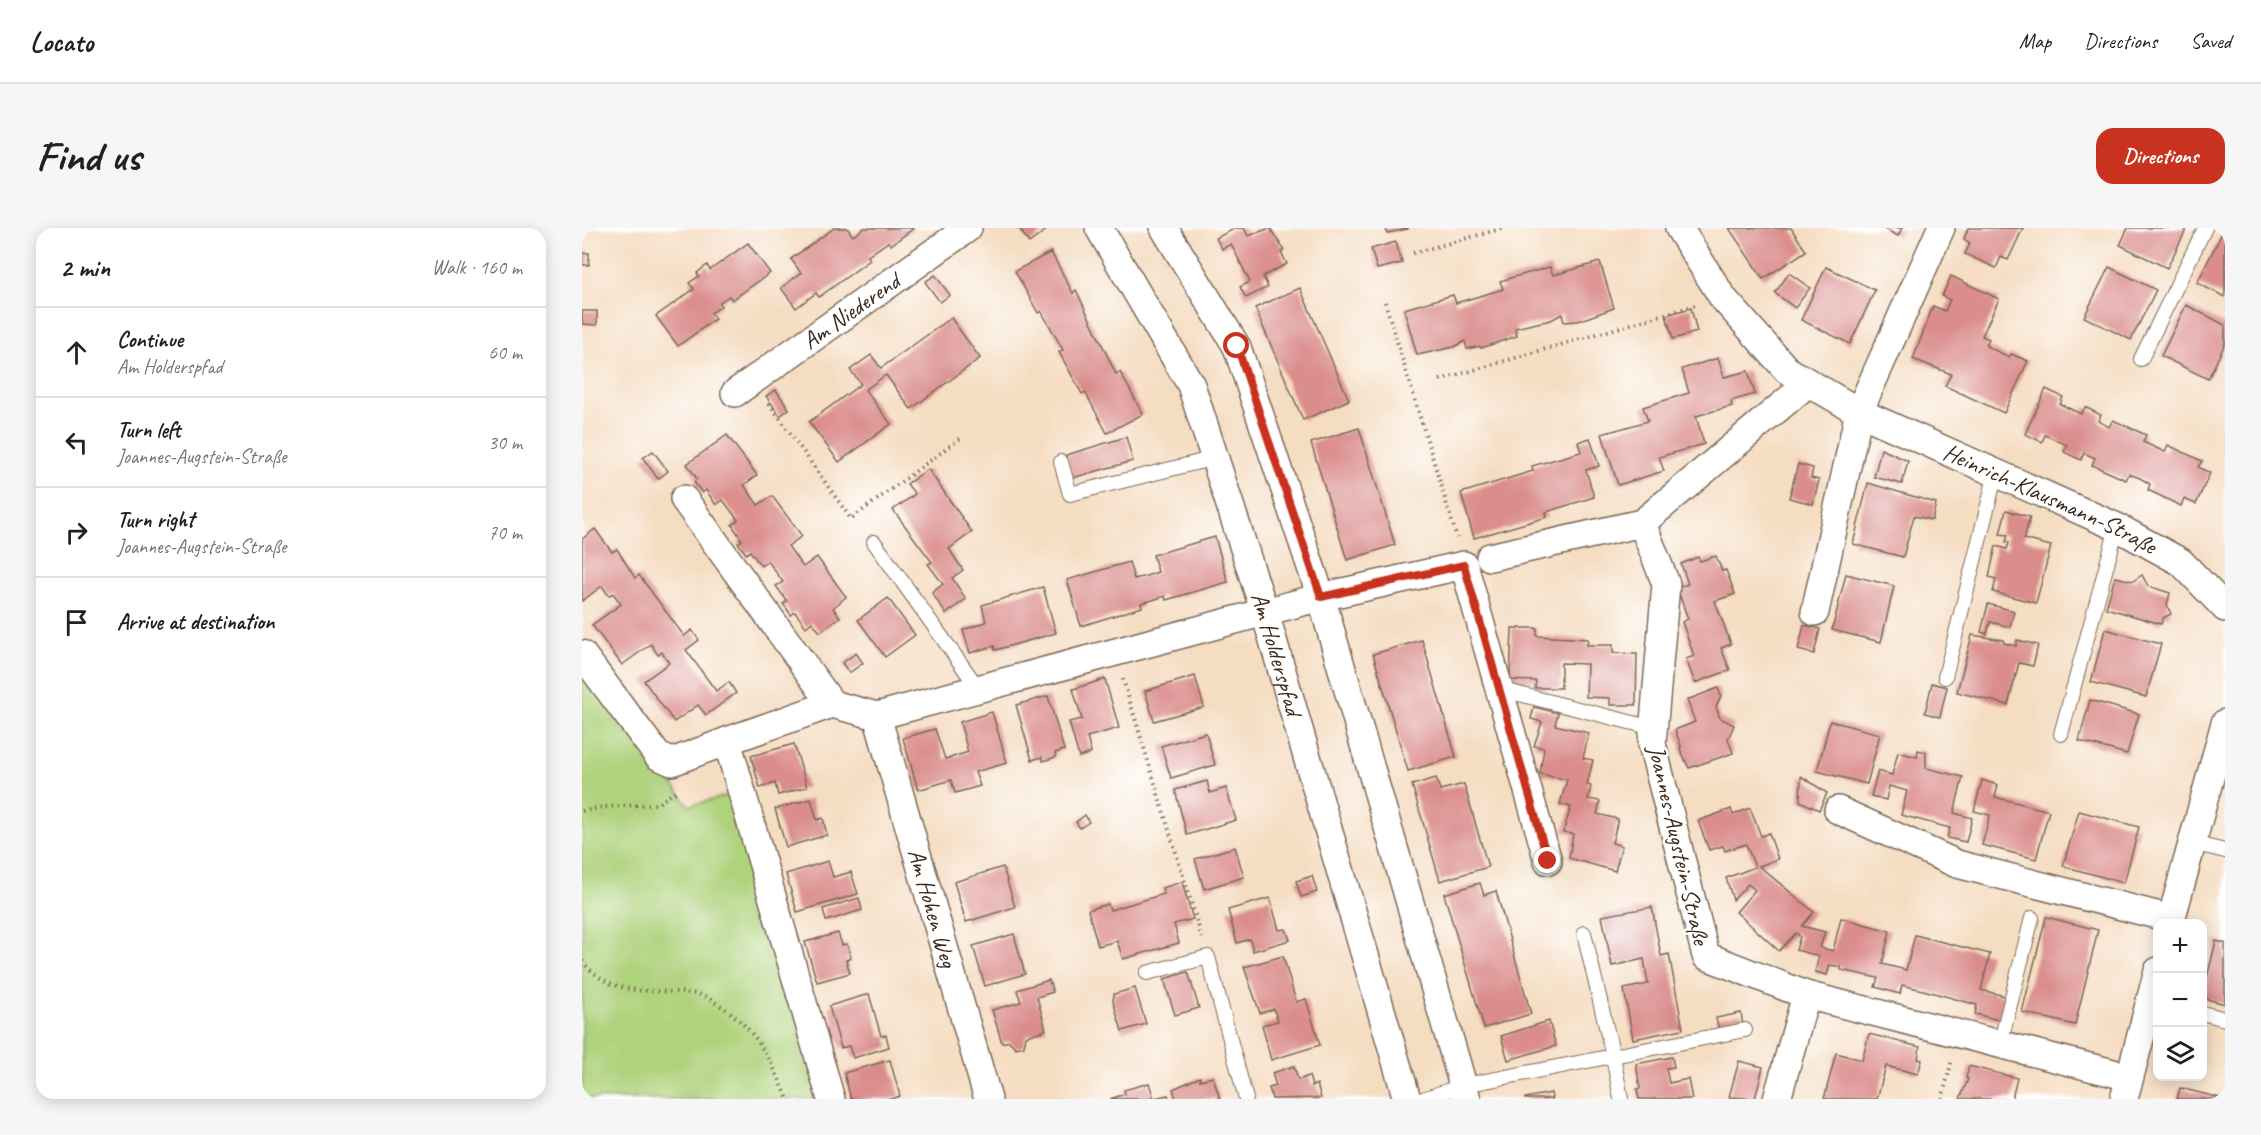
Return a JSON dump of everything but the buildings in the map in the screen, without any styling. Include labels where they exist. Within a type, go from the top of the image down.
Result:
[{"type":"street","name":"Am Niederend","points":[[744,387],[968,228]]},
{"type":"street","name":"Am Holderspfad","points":[[1100,228],[1191,385],[1265,613],[1407,1099]]},
{"type":"street","points":[[1164,228],[1237,346],[1321,597],[1466,1092]]},
{"type":"street","name":"Heinrich-Klausmann-Straße","points":[[1679,228],[1723,298],[1787,370],[1807,384],[1859,412],[2117,527],[2181,562],[2225,608]]},
{"type":"street","points":[[1815,612],[1859,412],[1941,228]]},
{"type":"street","points":[[1490,557],[1642,523],[1807,384]]},
{"type":"street","points":[[684,499],[832,704]]},
{"type":"street","name":"Joannes-Augstein-Straße","points":[[1642,523],[1665,584],[1652,744],[1706,956],[1806,994],[2000,1044],[2126,1088]]},
{"type":"street","points":[[582,654],[658,756],[672,762],[832,704],[877,716],[1321,597],[1464,565],[1548,861]]},
{"type":"street","name":"Am Hohen Weg","points":[[877,716],[988,1099]]},
{"type":"street","points":[[2172,919],[2225,723]]},
{"type":"street","points":[[727,741],[831,1099]]},
{"type":"street","points":[[1839,810],[1957,864],[2163,919]]},
{"type":"street","points":[[1778,1099],[1806,994]]},
{"type":"street","points":[[2126,1088],[2153,1003]]},
{"type":"lane","points":[[2141,359],[2205,228]]},
{"type":"lane","points":[[1061,462],[1070,494],[1215,458]]},
{"type":"lane","points":[[1945,677],[1996,473]]},
{"type":"lane","points":[[2061,734],[2117,527]]},
{"type":"lane","points":[[874,542],[978,688]]},
{"type":"lane","points":[[1499,689],[1653,728]]},
{"type":"lane","points":[[2192,843],[2225,851]]},
{"type":"lane","points":[[2000,1044],[2032,918]]},
{"type":"lane","points":[[1584,933],[1621,1099]]},
{"type":"lane","points":[[1147,973],[1208,957],[1246,1099]]},
{"type":"lane","points":[[2207,1014],[2225,1019]]},
{"type":"lane","points":[[1423,1099],[1466,1092],[1613,1056],[1745,1030]]},
{"type":"path","points":[[1413,253],[1504,228]]},
{"type":"path","points":[[1440,380],[1723,298]]},
{"type":"path","points":[[1385,302],[1464,565]]},
{"type":"path","points":[[744,387],[851,519],[962,437]]},
{"type":"path","points":[[1115,652],[1208,957]]},
{"type":"path","points":[[582,811],[604,807],[657,804],[685,785]]},
{"type":"path","points":[[582,961],[588,968],[619,988],[641,993],[699,994],[727,1009],[751,1031],[769,1057],[788,1099]]},
{"type":"path","points":[[1942,1099],[1958,1033]]},
{"type":"green space","points":[[582,664],[689,806],[730,795],[820,1099],[582,1099]]},
{"type":"route","points":[[1237,346],[1321,597],[1464,565],[1548,861]]}]
